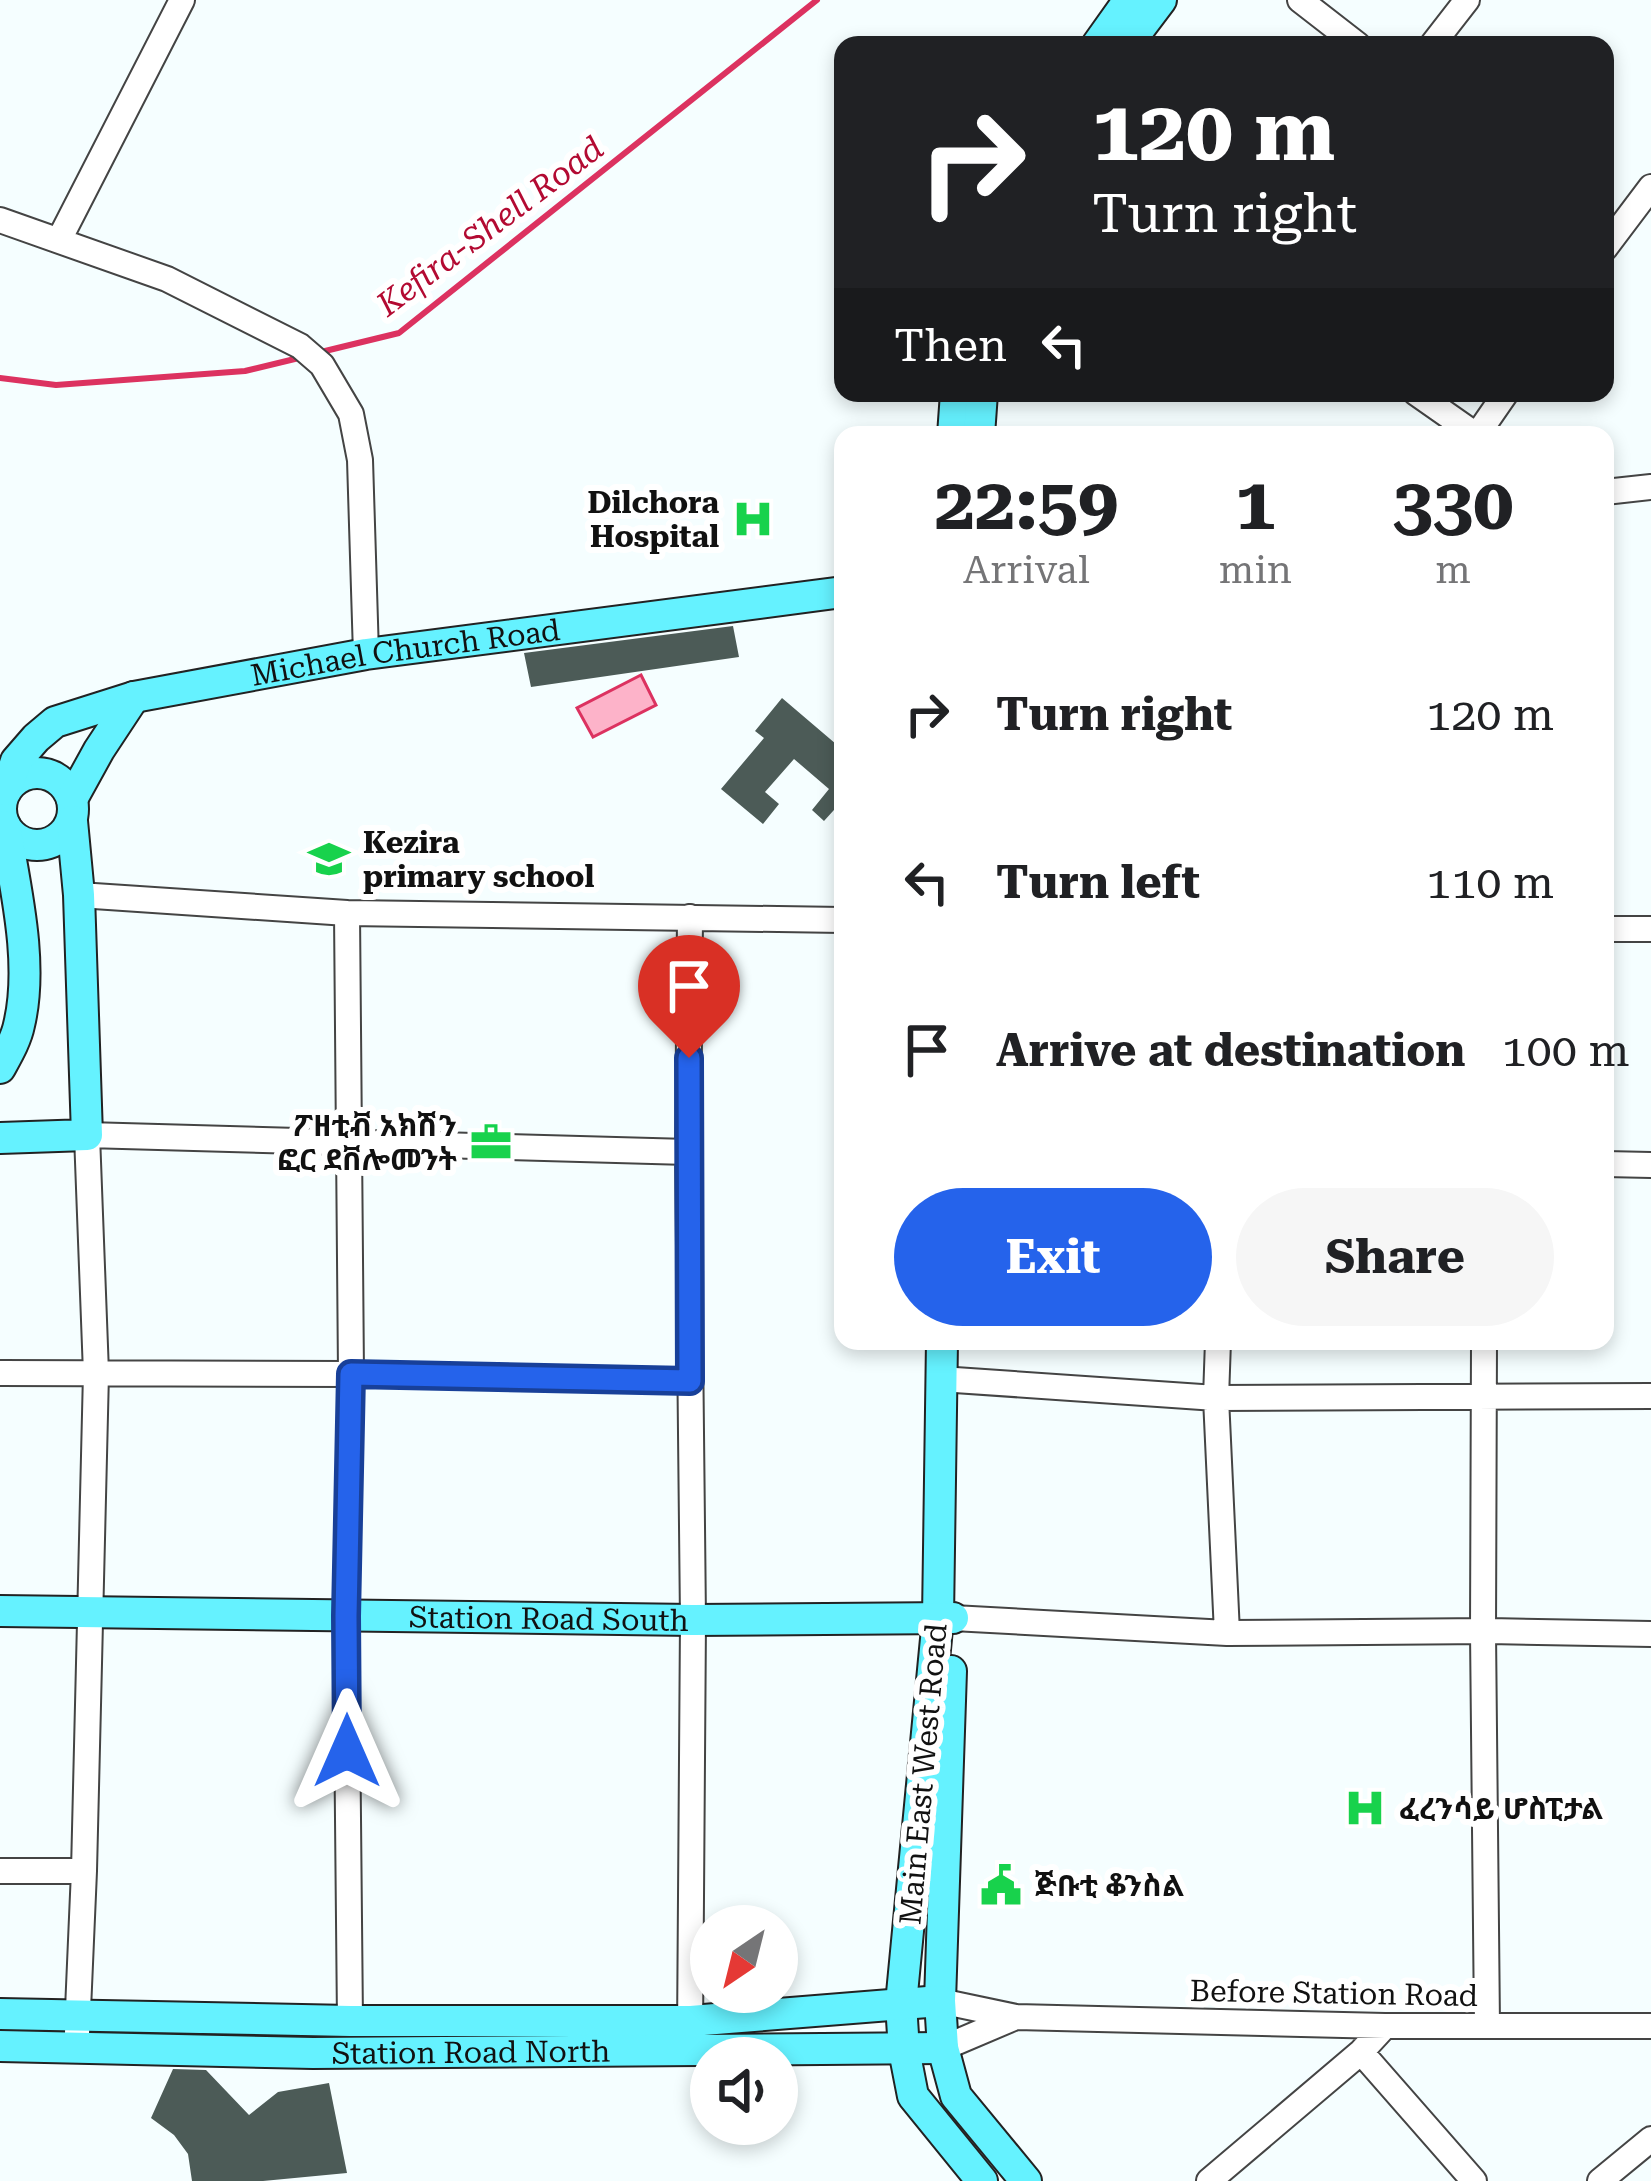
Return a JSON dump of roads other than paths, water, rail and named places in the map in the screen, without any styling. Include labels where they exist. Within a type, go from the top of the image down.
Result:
[{"type":"main road","points":[[1120,30],[1161,0]]},
{"type":"main road","name":"Michael Church Road","points":[[3,809],[16,760],[56,722],[134,697],[366,654],[834,593]]},
{"type":"main road","points":[[3,809],[16,839],[38,846],[59,838],[99,750],[134,697]]},
{"type":"main road","points":[[0,1069],[19,1027],[24,986],[19,911],[3,809],[15,780],[45,774],[64,785],[72,810],[80,895],[87,1135],[0,1138]]},
{"type":"main road","name":"Main East West Road","points":[[942,1350],[946,1618],[901,2004],[913,2096],[982,2181]]},
{"type":"main road","name":"Main East West Road","points":[[956,1350],[940,2001],[944,2048],[956,2096],[1026,2181]]},
{"type":"main road","name":"Station Road South","points":[[0,1611],[693,1620],[946,1618]]},
{"type":"main road","name":"Station Road North","points":[[0,2047],[314,2053],[690,2036],[940,2001]]},
{"type":"main road","name":"Station Road North","points":[[0,2014],[350,2021],[904,2050],[944,2048]]},
{"type":"street","points":[[59,240],[182,0]]},
{"type":"street","points":[[1300,0],[1346,36]]},
{"type":"street","points":[[1439,36],[1467,0]]},
{"type":"street","points":[[1614,228],[1651,187]]},
{"type":"street","points":[[0,220],[166,279],[301,346],[322,365],[351,414],[360,460],[366,654]]},
{"type":"street","points":[[1429,402],[1463,426]]},
{"type":"street","points":[[1614,491],[1651,487]]},
{"type":"street","points":[[80,895],[347,913],[834,920]]},
{"type":"street","points":[[347,913],[350,2021]]},
{"type":"street","points":[[690,917],[690,2036]]},
{"type":"street","points":[[1614,929],[1651,929]]},
{"type":"street","points":[[77,2047],[96,1373],[87,1135],[688,1151]]},
{"type":"street","points":[[1614,1164],[1651,1165]]},
{"type":"street","points":[[1218,1350],[1227,1633]]},
{"type":"street","points":[[1484,1350],[1487,2025]]},
{"type":"street","points":[[0,1372],[690,1381]]},
{"type":"street","points":[[955,1380],[1216,1398],[1651,1396]]},
{"type":"street","points":[[946,1618],[1227,1633],[1651,1634]]},
{"type":"street","points":[[0,1871],[84,1871]]},
{"type":"street","name":"Before Station Road","points":[[940,2001],[1016,2017],[1385,2026],[1651,2026]]},
{"type":"street","name":"Before Station Road","points":[[944,2048],[1016,2017]]},
{"type":"street","points":[[1209,2181],[1239,2172],[1385,2026]]},
{"type":"street","points":[[1361,2052],[1474,2181]]},
{"type":"street","points":[[1600,2181],[1651,2139]]},
{"type":"waterway","name":"Kefira-Shell Road","points":[[321,352],[399,333],[817,0]]},
{"type":"waterway","name":"Kefira-Shell Road","points":[[0,378],[56,385],[245,371],[303,357]]},
{"type":"place","name":"Dilchora Hospital","points":[[753,519]]},
{"type":"place","name":"Kezira primary school","points":[[329,859]]},
{"type":"place","name":"ፖዘቲቭ አክሽን ፎር ደቨሎመንት","points":[[491,1142]]},
{"type":"place","name":"ፈረንሳይ ሆስፒታል","points":[[1365,1808]]},
{"type":"place","name":"ጅቡቲ ቆንስል","points":[[1001,1885]]}]
